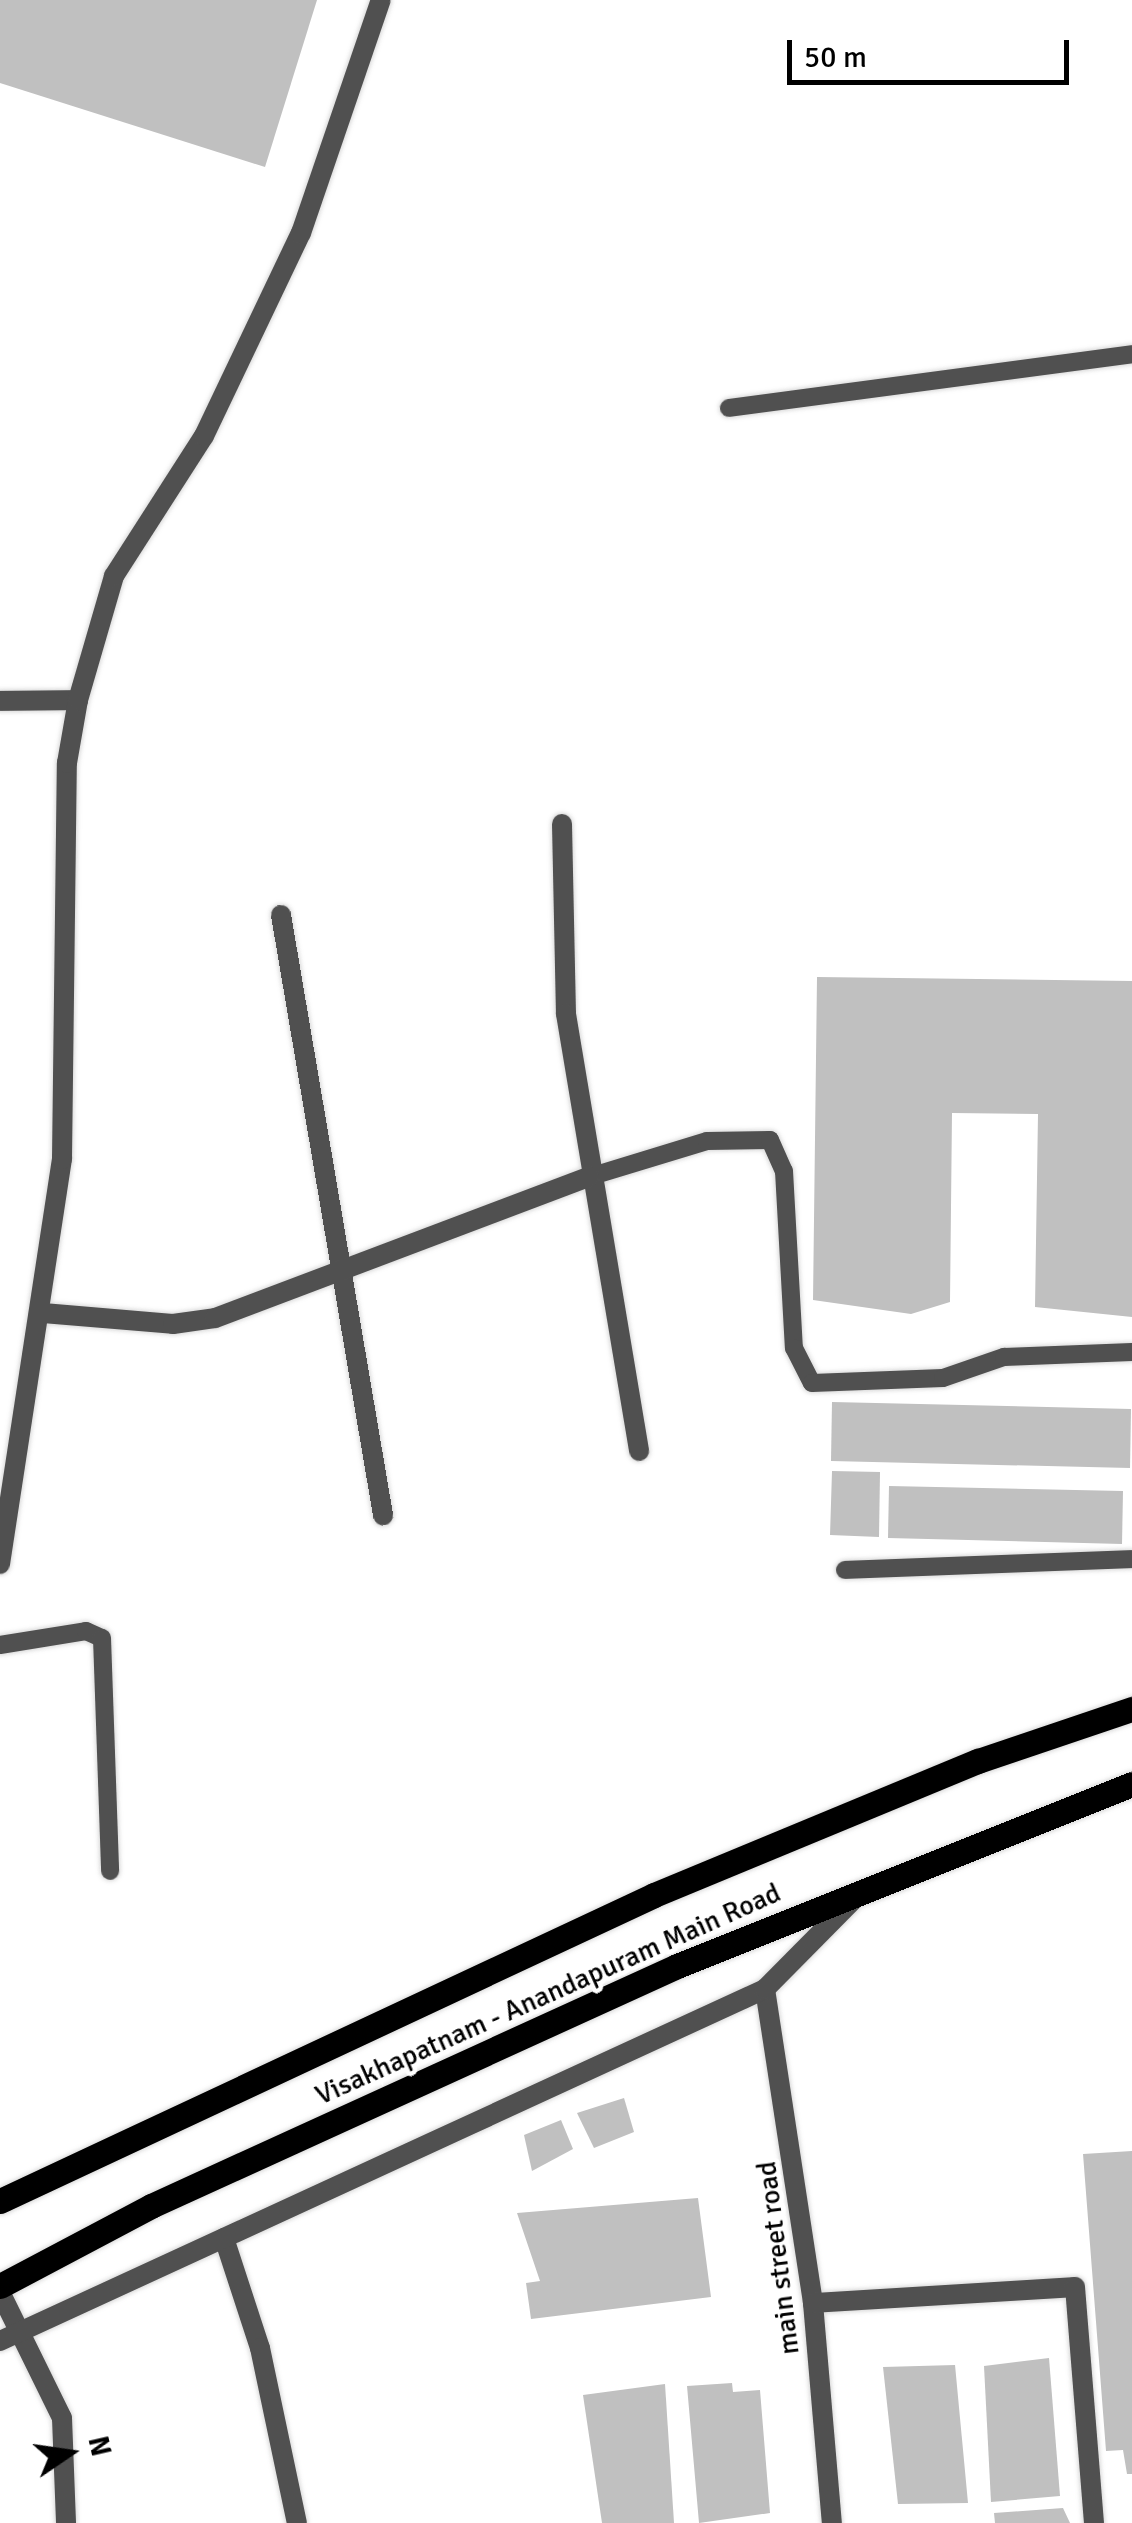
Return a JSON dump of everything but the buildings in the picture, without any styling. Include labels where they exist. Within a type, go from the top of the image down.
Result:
[{"type":"main road","name":"Visakhapatnam - Anandapuram Main Road","points":[[0,2201],[654,1895],[978,1760],[1132,1709]]},
{"type":"main road","name":"Visakhapatnam - Anandapuram Main Road","points":[[0,2289],[410,2084],[868,1886],[1132,1784]]},
{"type":"street","points":[[0,1564],[6,1482],[42,1314],[63,1142],[67,763],[78,700],[114,576],[204,436],[301,233],[381,0]]},
{"type":"street","points":[[0,702],[78,700]]},
{"type":"street","points":[[562,824],[566,1014],[589,1177],[639,1451]]},
{"type":"street","points":[[281,914],[383,1515]]},
{"type":"street","points":[[42,1314],[173,1324],[216,1318],[589,1177]]},
{"type":"street","points":[[9,2336],[765,1989],[868,1886]]},
{"type":"street","name":"main street road","points":[[765,1989],[813,2303],[832,2523]]},
{"type":"street","points":[[224,2238],[260,2348],[297,2523]]},
{"type":"street","points":[[813,2303],[1075,2287],[1094,2523]]},
{"type":"street","points":[[0,2289],[9,2336],[62,2418],[66,2523]]},
{"type":"lane","points":[[729,408],[1132,354]]},
{"type":"lane","points":[[589,1177],[708,1142],[770,1140],[784,1171],[794,1348],[812,1382],[943,1378],[1004,1357],[1132,1352]]},
{"type":"lane","points":[[845,1570],[1132,1558]]},
{"type":"lane","points":[[0,1644],[86,1631],[102,1638],[110,1871]]}]
